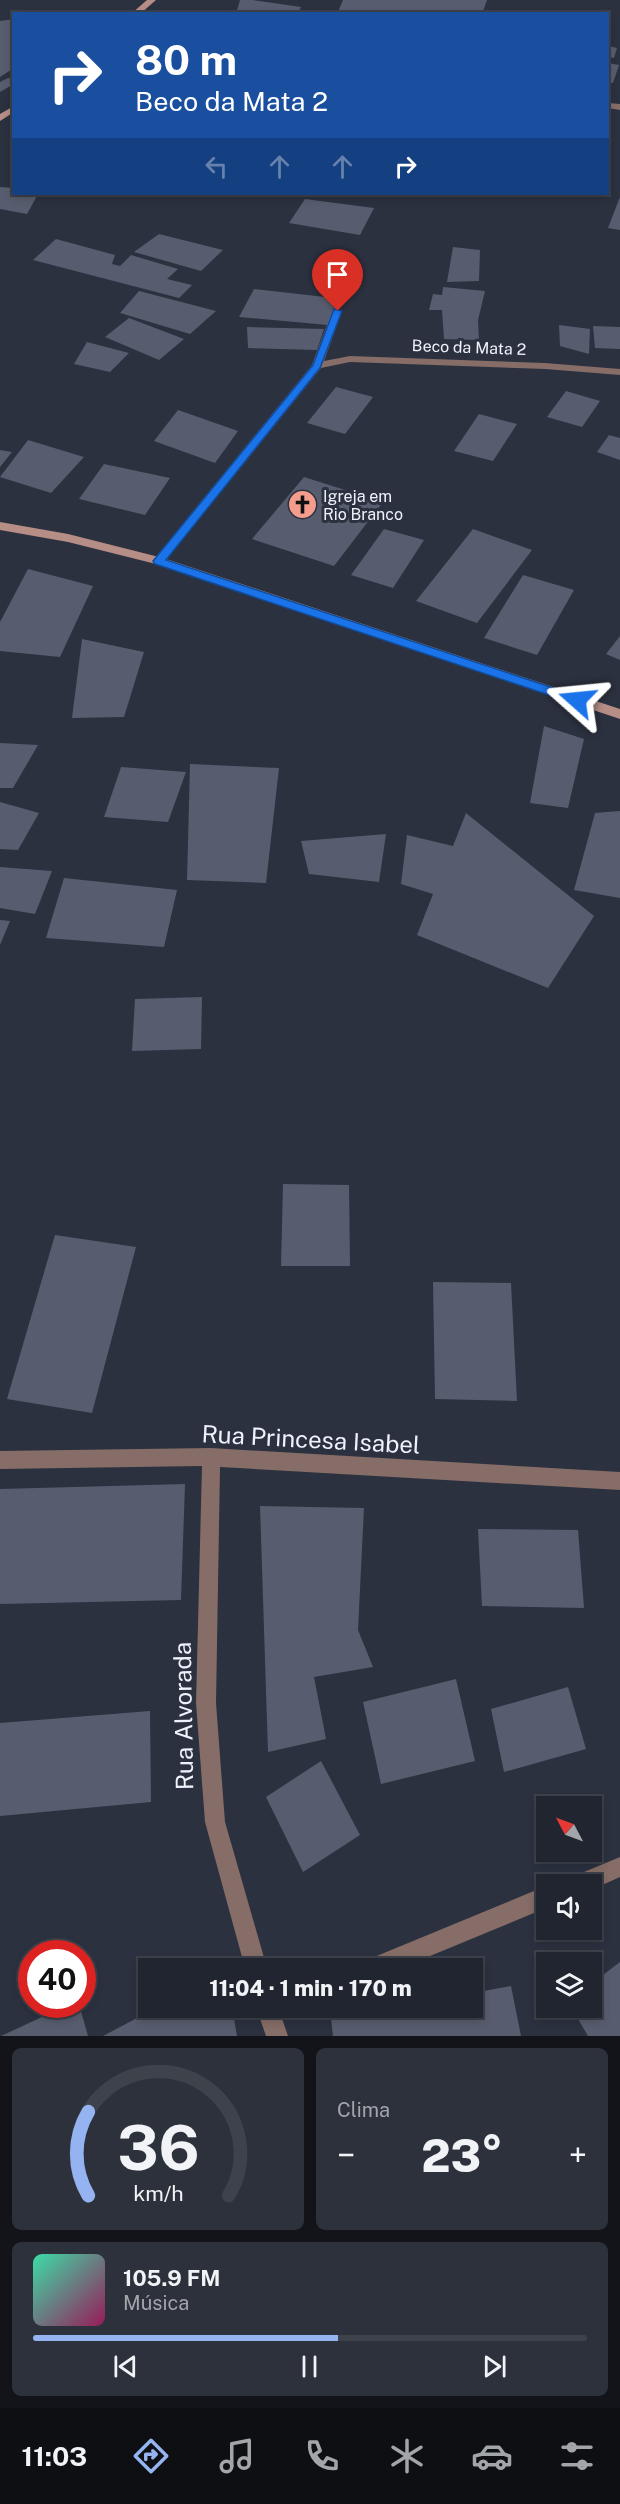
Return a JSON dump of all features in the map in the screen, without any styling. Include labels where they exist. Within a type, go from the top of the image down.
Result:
[{"type":"street","points":[[137,12],[152,0]]},
{"type":"street","points":[[159,561],[317,366],[338,311]]},
{"type":"street","name":"Beco da Mata 2","points":[[317,366],[350,359],[545,366],[620,372]]},
{"type":"street","points":[[0,526],[68,538],[159,561],[620,714]]},
{"type":"street","name":"Rua Princesa Isabel","points":[[0,1460],[212,1457],[620,1481]]},
{"type":"street","name":"Rua Alvorada","points":[[212,1457],[207,1703],[215,1822],[253,1958]]},
{"type":"street","points":[[602,1874],[620,1867]]},
{"type":"street","points":[[399,1958],[536,1902]]},
{"type":"street","points":[[274,2018],[277,2036]]},
{"type":"building","points":[[240,0],[301,7],[299,12],[237,12]]},
{"type":"building","points":[[343,0],[487,0],[483,12],[338,12]]},
{"type":"building","points":[[12,19],[12,69],[0,77],[0,21]]},
{"type":"building","points":[[609,46],[617,48],[614,58],[609,57]]},
{"type":"building","points":[[609,63],[619,65],[613,83],[609,82]]},
{"type":"building","points":[[12,79],[12,85],[0,92],[0,82]]},
{"type":"building","points":[[0,187],[12,188],[12,195],[37,195],[27,214],[0,209]]},
{"type":"building","points":[[620,197],[620,230],[608,228]]},
{"type":"building","points":[[305,199],[374,208],[360,235],[289,223]]},
{"type":"building","points":[[159,234],[223,250],[201,271],[134,252]]},
{"type":"building","points":[[56,239],[115,255],[112,264],[120,266],[131,255],[178,269],[167,279],[192,285],[179,298],[33,260]]},
{"type":"building","points":[[453,247],[480,250],[479,281],[447,282]]},
{"type":"building","points":[[443,287],[485,291],[478,320],[479,340],[444,339],[442,310],[429,310],[433,294],[442,295]]},
{"type":"building","points":[[254,289],[343,299],[328,325],[239,317]]},
{"type":"building","points":[[139,291],[216,311],[190,334],[120,313]]},
{"type":"building","points":[[129,318],[184,339],[159,360],[105,337]]},
{"type":"building","points":[[559,325],[590,329],[589,354],[560,346]]},
{"type":"building","points":[[593,326],[620,327],[620,349],[595,348]]},
{"type":"building","points":[[247,327],[324,329],[317,350],[248,348]]},
{"type":"building","points":[[87,342],[129,353],[110,372],[74,364]]},
{"type":"building","points":[[336,387],[373,397],[345,434],[307,423]]},
{"type":"building","points":[[566,391],[600,401],[582,427],[547,417]]},
{"type":"building","points":[[178,410],[238,431],[215,463],[154,441]]},
{"type":"building","points":[[479,414],[517,424],[493,461],[454,451]]},
{"type":"building","points":[[609,435],[620,438],[620,460],[597,452]]},
{"type":"building","points":[[28,440],[84,457],[51,493],[0,477]]},
{"type":"building","points":[[0,450],[12,452],[0,467]]},
{"type":"building","points":[[104,464],[170,478],[145,515],[79,499]]},
{"type":"building","points":[[304,477],[383,502],[334,566],[252,539]]},
{"type":"building","points":[[384,529],[424,540],[393,588],[351,575]]},
{"type":"building","points":[[473,529],[532,550],[477,623],[416,601]]},
{"type":"building","points":[[28,569],[93,586],[60,657],[0,651],[0,622]]},
{"type":"building","points":[[523,575],[574,590],[537,655],[484,638]]},
{"type":"building","points":[[620,636],[620,660],[606,654]]},
{"type":"building","points":[[82,639],[144,652],[124,717],[72,718]]},
{"type":"building","points":[[544,726],[584,739],[568,808],[530,803]]},
{"type":"building","points":[[0,743],[38,745],[13,788],[0,788]]},
{"type":"building","points":[[190,764],[279,768],[266,883],[187,880]]},
{"type":"building","points":[[121,767],[186,772],[168,822],[104,817]]},
{"type":"building","points":[[0,802],[39,813],[18,850],[0,849]]},
{"type":"building","points":[[620,811],[620,898],[574,890],[595,813]]},
{"type":"building","points":[[466,813],[594,916],[548,988],[417,935],[433,894],[401,884],[407,835],[453,846]]},
{"type":"building","points":[[386,834],[379,882],[309,874],[301,841]]},
{"type":"building","points":[[0,867],[52,871],[35,914],[0,908]]},
{"type":"building","points":[[64,878],[177,890],[164,947],[46,938]]},
{"type":"building","points":[[0,920],[10,921],[0,945]]},
{"type":"building","points":[[202,997],[201,1049],[132,1051],[135,999]]},
{"type":"building","points":[[283,1184],[349,1185],[350,1266],[281,1266]]},
{"type":"building","points":[[55,1235],[136,1247],[92,1413],[7,1399]]},
{"type":"building","points":[[433,1282],[511,1283],[517,1401],[435,1399]]},
{"type":"building","points":[[185,1484],[181,1600],[0,1604],[0,1489]]},
{"type":"building","points":[[260,1506],[364,1508],[358,1630],[373,1667],[314,1677],[326,1739],[268,1752]]},
{"type":"building","points":[[478,1529],[578,1530],[584,1608],[482,1606]]},
{"type":"building","points":[[456,1679],[475,1761],[381,1784],[363,1702]]},
{"type":"building","points":[[568,1687],[586,1749],[504,1772],[491,1709]]},
{"type":"building","points":[[150,1711],[151,1802],[0,1816],[0,1723]]},
{"type":"building","points":[[321,1761],[360,1835],[303,1872],[266,1797]]},
{"type":"building","points":[[620,1962],[620,2036],[588,2036],[577,2018],[602,2018],[602,1976]]},
{"type":"building","points":[[511,1986],[521,2036],[333,2036],[331,2019],[336,2018],[483,2018],[483,1991]]},
{"type":"building","points":[[40,2018],[83,2018],[88,2036],[1,2036]]},
{"type":"building","points":[[138,2018],[234,2018],[237,2036],[103,2036]]},
{"type":"place","name":"Igreja em Rio Branco","points":[[302,505]]},
{"type":"route","points":[[338,311],[317,366],[249,447],[159,561],[577,700]]}]
